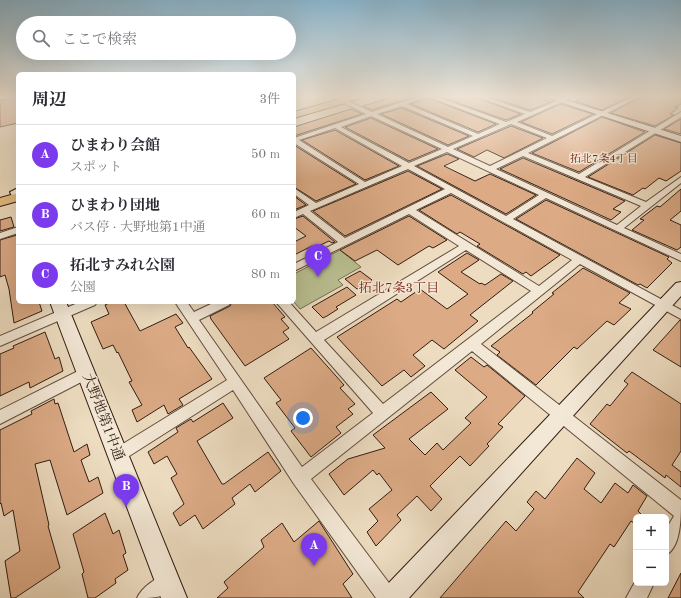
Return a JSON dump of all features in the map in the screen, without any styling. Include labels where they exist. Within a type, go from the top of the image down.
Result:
[{"type":"main road","points":[[0,196],[16,195]]},
{"type":"main road","points":[[0,202],[16,195]]},
{"type":"street","points":[[296,139],[341,124]]},
{"type":"street","points":[[393,124],[681,258]]},
{"type":"street","points":[[449,124],[478,136]]},
{"type":"street","points":[[296,214],[506,124]]},
{"type":"street","points":[[511,124],[552,138]]},
{"type":"street","points":[[490,169],[581,124]]},
{"type":"street","points":[[633,124],[681,139]]},
{"type":"street","points":[[579,177],[666,124]]},
{"type":"street","points":[[335,126],[672,310]]},
{"type":"street","points":[[296,141],[364,185]]},
{"type":"street","points":[[523,153],[647,206]]},
{"type":"street","points":[[617,229],[647,206],[677,186],[681,179]]},
{"type":"street","points":[[296,267],[450,190]]},
{"type":"street","points":[[296,192],[315,206]]},
{"type":"street","points":[[505,220],[545,195]]},
{"type":"street","points":[[409,210],[539,291]]},
{"type":"street","points":[[304,211],[344,242]]},
{"type":"street","points":[[0,236],[16,231]]},
{"type":"street","points":[[315,338],[467,245]]},
{"type":"street","points":[[300,478],[579,260]]},
{"type":"street","points":[[392,598],[561,416],[672,310],[681,287]]},
{"type":"street","points":[[0,341],[61,308],[81,304]]},
{"type":"street","points":[[182,304],[300,478],[388,598]]},
{"type":"street","points":[[192,318],[221,304]]},
{"type":"street","points":[[284,304],[382,413]]},
{"type":"street","name":"大野地第1中通","points":[[61,308],[171,590]]},
{"type":"street","points":[[472,344],[681,511]]},
{"type":"street","points":[[0,417],[86,373]]},
{"type":"street","points":[[118,455],[235,382]]},
{"type":"street","points":[[669,541],[681,520]]},
{"type":"street","points":[[636,598],[643,586]]},
{"type":"street","points":[[147,598],[171,590]]},
{"type":"green space","points":[[340,250],[361,267],[338,280],[343,285],[300,309],[296,304],[296,273]]},
{"type":"building","points":[[0,124],[14,124],[0,127]]},
{"type":"building","points":[[304,124],[331,124],[296,135],[296,126]]},
{"type":"building","points":[[354,124],[384,124],[438,149],[409,161],[345,127]]},
{"type":"building","points":[[402,124],[440,124],[469,136],[448,145]]},
{"type":"building","points":[[459,124],[496,124],[478,132]]},
{"type":"building","points":[[526,124],[573,124],[552,134]]},
{"type":"building","points":[[589,124],[622,124],[645,132],[579,172],[532,153]]},
{"type":"building","points":[[648,124],[659,124],[655,126]]},
{"type":"building","points":[[673,124],[681,124],[681,134],[664,129]]},
{"type":"building","points":[[511,126],[543,138],[504,158],[487,150],[474,157],[457,149]]},
{"type":"building","points":[[335,130],[399,166],[365,180],[302,140]]},
{"type":"building","points":[[655,135],[681,143],[681,171],[666,181],[659,178],[645,189],[643,188],[633,195],[588,177]]},
{"type":"building","points":[[296,146],[356,184],[316,201],[296,188]]},
{"type":"building","points":[[447,154],[459,159],[444,166],[475,181],[490,174],[536,195],[506,214],[417,166]]},
{"type":"building","points":[[523,158],[625,201],[613,209],[621,212],[611,220],[500,169]]},
{"type":"building","points":[[408,171],[442,189],[345,236],[313,211]]},
{"type":"building","points":[[681,189],[681,211],[670,220],[681,225],[681,247],[677,250],[632,230],[644,220],[640,219],[657,206],[660,207]]},
{"type":"building","points":[[451,195],[560,255],[531,276],[526,272],[523,274],[477,246],[480,244],[460,232],[457,234],[419,210]]},
{"type":"building","points":[[296,198],[306,205],[296,209]]},
{"type":"building","points":[[546,200],[669,257],[667,259],[672,263],[647,288],[640,284],[638,285],[516,219]]},
{"type":"building","points":[[303,216],[335,242],[332,243],[329,241],[314,248],[312,246],[296,254],[296,241],[306,236],[296,228],[296,218]]},
{"type":"building","points":[[409,216],[447,240],[433,248],[429,246],[398,265],[377,250],[355,261],[340,250]]},
{"type":"building","points":[[11,217],[14,227],[0,231],[0,220]]},
{"type":"building","points":[[16,235],[16,304],[40,304],[42,311],[14,323],[9,289],[5,275],[0,277],[0,240]]},
{"type":"building","points":[[467,253],[479,260],[461,272],[480,284],[485,285],[501,274],[513,281],[470,315],[478,321],[444,349],[432,340],[413,355],[425,366],[411,377],[404,370],[382,386],[337,337],[397,299],[401,302],[420,289],[447,309],[468,294],[438,272]]},
{"type":"building","points":[[583,268],[630,293],[619,303],[631,309],[614,325],[607,321],[577,349],[574,347],[536,385],[497,355],[500,352],[491,346],[533,313],[532,312],[554,294],[552,293]]},
{"type":"building","points":[[360,271],[372,280],[357,289],[345,279]]},
{"type":"building","points":[[347,287],[356,295],[336,307],[338,309],[327,316],[323,318],[312,307]]},
{"type":"building","points":[[125,304],[140,331],[176,314],[183,323],[175,327],[188,348],[189,347],[212,379],[179,399],[183,405],[168,414],[164,405],[137,422],[132,410],[142,405],[129,382],[132,381],[113,345],[103,349],[91,322],[109,314],[105,305]]},
{"type":"building","points":[[231,304],[274,304],[285,317],[281,319],[289,328],[283,332],[289,339],[245,366],[210,316],[230,306]]},
{"type":"building","points":[[681,320],[681,367],[653,350]]},
{"type":"building","points":[[45,332],[55,359],[59,357],[63,371],[30,388],[29,382],[0,396],[0,354],[14,348],[13,346]]},
{"type":"building","points":[[311,348],[344,385],[340,388],[355,404],[348,409],[353,414],[336,427],[341,433],[311,457],[291,431],[295,428],[276,403],[281,400],[264,378]]},
{"type":"building","points":[[471,357],[484,367],[487,365],[525,396],[498,424],[503,427],[487,444],[489,446],[470,466],[460,456],[430,486],[442,499],[431,511],[417,496],[397,515],[401,520],[376,546],[367,532],[378,521],[369,509],[392,490],[379,473],[377,475],[373,470],[344,495],[329,474],[348,459],[385,448],[373,435],[431,392],[448,409],[409,439],[425,455],[437,443],[443,450],[471,423],[465,418],[487,397],[455,370]]},
{"type":"building","points":[[632,372],[681,404],[681,451],[672,465],[681,472],[681,487],[666,475],[665,478],[629,451],[627,453],[590,424],[607,404],[610,406],[628,384],[624,381]]},
{"type":"building","points":[[54,399],[55,404],[58,403],[74,452],[87,444],[90,455],[81,460],[89,482],[98,477],[103,493],[67,515],[50,460],[35,464],[48,526],[60,568],[15,598],[11,598],[5,561],[20,551],[13,510],[4,516],[1,503],[0,504],[0,430],[32,414],[31,411]]},
{"type":"building","points":[[223,403],[233,418],[197,441],[222,484],[268,452],[281,471],[255,492],[250,484],[232,498],[235,504],[203,529],[195,515],[180,526],[173,513],[184,504],[171,478],[177,474],[167,456],[154,464],[148,452],[178,432],[176,428],[191,419],[193,422]]},
{"type":"building","points":[[577,458],[595,473],[584,489],[601,503],[615,483],[628,493],[633,485],[647,496],[638,511],[641,514],[633,514],[633,522],[631,521],[614,547],[610,544],[578,592],[584,598],[440,598],[506,521],[516,531],[534,509],[527,502],[536,491],[545,499]]},
{"type":"building","points":[[105,513],[113,534],[119,530],[126,553],[123,555],[128,570],[115,579],[116,583],[95,598],[88,598],[82,574],[84,572],[73,534]]},
{"type":"building","points":[[319,521],[353,574],[343,584],[352,598],[217,598],[228,588],[224,582],[264,547],[261,540],[282,523],[294,542]]},
{"type":"building","points":[[681,573],[681,598],[668,598]]},
{"type":"place","name":"拓北すみれ公園","points":[[318,277]]},
{"type":"place","name":"ひまわり団地","points":[[126,507]]},
{"type":"place","name":"ひまわり会館","points":[[314,566]]},
{"type":"district","name":"拓北7条4丁目","points":[[604,159]]},
{"type":"district","name":"拓北7条3丁目","points":[[399,288]]}]
